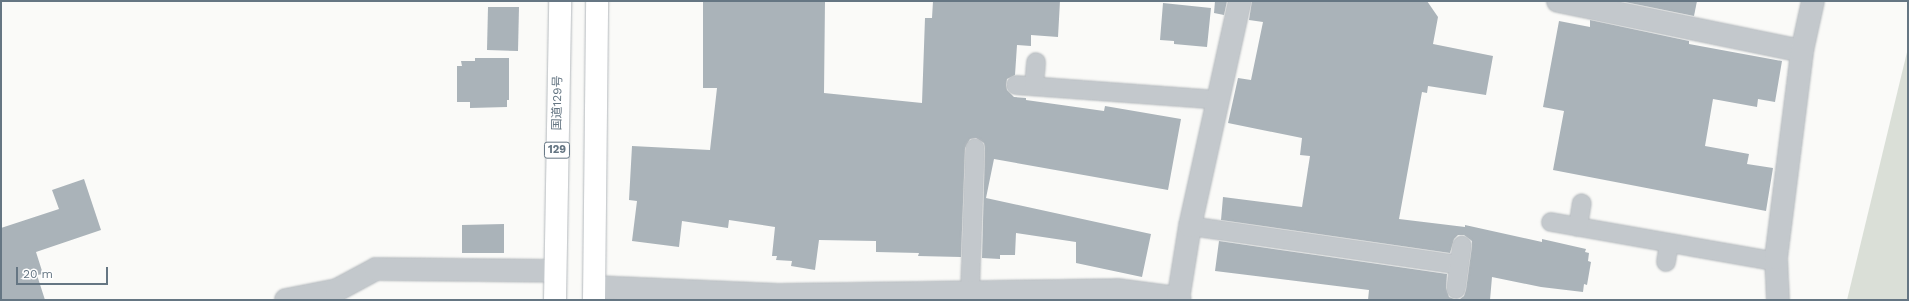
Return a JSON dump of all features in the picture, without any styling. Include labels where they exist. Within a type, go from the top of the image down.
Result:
[{"type":"highway","name":"国道129号","points":[[555,300],[560,1]]},
{"type":"highway","points":[[594,293],[597,1]]},
{"type":"street","points":[[594,293],[778,295],[1117,290],[1179,299],[1190,226],[1240,1]]},
{"type":"street","points":[[1558,1],[1802,51]]},
{"type":"street","points":[[1778,300],[1776,262],[1802,51],[1813,1]]},
{"type":"street","points":[[286,300],[337,290],[376,269],[555,271]]},
{"type":"lane","points":[[1034,86],[1036,62]]},
{"type":"lane","points":[[1016,85],[1218,100]]},
{"type":"lane","points":[[970,291],[975,148]]},
{"type":"lane","points":[[1578,227],[1582,203]]},
{"type":"lane","points":[[1551,222],[1776,262]]},
{"type":"lane","points":[[1190,226],[1458,265]]},
{"type":"lane","points":[[1666,262],[1669,243]]},
{"type":"lane","points":[[1456,288],[1462,244]]},
{"type":"shaded area","points":[[1908,48],[1908,300],[1847,300]]},
{"type":"building","points":[[703,1],[825,1],[824,93],[922,103],[925,18],[932,18],[933,1],[1060,1],[1058,37],[1031,35],[1031,46],[1017,45],[1015,75],[1007,79],[1007,90],[1014,97],[1026,98],[1026,100],[1104,111],[1105,106],[1181,119],[1168,190],[994,159],[986,198],[1151,234],[1142,277],[1076,263],[1076,242],[1016,233],[1015,255],[1000,255],[1000,259],[982,258],[985,148],[984,143],[976,138],[970,139],[965,148],[961,257],[918,256],[919,253],[876,252],[876,241],[819,240],[815,270],[791,266],[792,261],[776,260],[777,256],[772,256],[775,227],[729,220],[728,228],[682,221],[679,247],[632,241],[637,201],[629,200],[632,146],[710,150],[717,88],[703,88]]},
{"type":"building","points":[[1215,1],[1227,1],[1224,15],[1214,13]]},
{"type":"building","points":[[1252,1],[1427,1],[1438,17],[1433,44],[1493,56],[1486,95],[1428,86],[1427,93],[1422,92],[1399,219],[1465,227],[1465,225],[1542,242],[1542,239],[1586,249],[1585,252],[1589,253],[1588,261],[1591,262],[1587,285],[1584,284],[1583,292],[1541,287],[1492,277],[1490,300],[1368,300],[1369,290],[1215,271],[1219,241],[1447,274],[1446,288],[1449,297],[1460,299],[1464,296],[1466,290],[1472,241],[1464,235],[1458,235],[1454,239],[1450,253],[1221,220],[1223,197],[1302,207],[1310,156],[1300,155],[1302,138],[1228,123],[1238,78],[1251,80],[1263,22],[1249,20]]},
{"type":"building","points":[[1620,1],[1697,1],[1694,16]]},
{"type":"building","points":[[1163,3],[1211,8],[1207,47],[1174,44],[1174,41],[1160,40]]},
{"type":"building","points":[[488,7],[519,7],[518,51],[487,50]]},
{"type":"building","points":[[1590,20],[1689,41],[1689,44],[1782,61],[1775,102],[1758,99],[1757,107],[1713,99],[1705,146],[1749,154],[1747,164],[1773,168],[1766,211],[1553,170],[1564,111],[1543,107],[1559,21],[1590,27]]},
{"type":"building","points":[[475,58],[509,58],[509,100],[507,100],[507,107],[470,108],[470,102],[457,102],[457,66],[462,66],[461,61],[475,61]]},
{"type":"building","points":[[84,179],[101,230],[36,252],[43,274],[37,275],[45,300],[1,300],[1,228],[59,209],[52,190]]},
{"type":"building","points":[[504,224],[504,253],[462,253],[462,225]]}]
